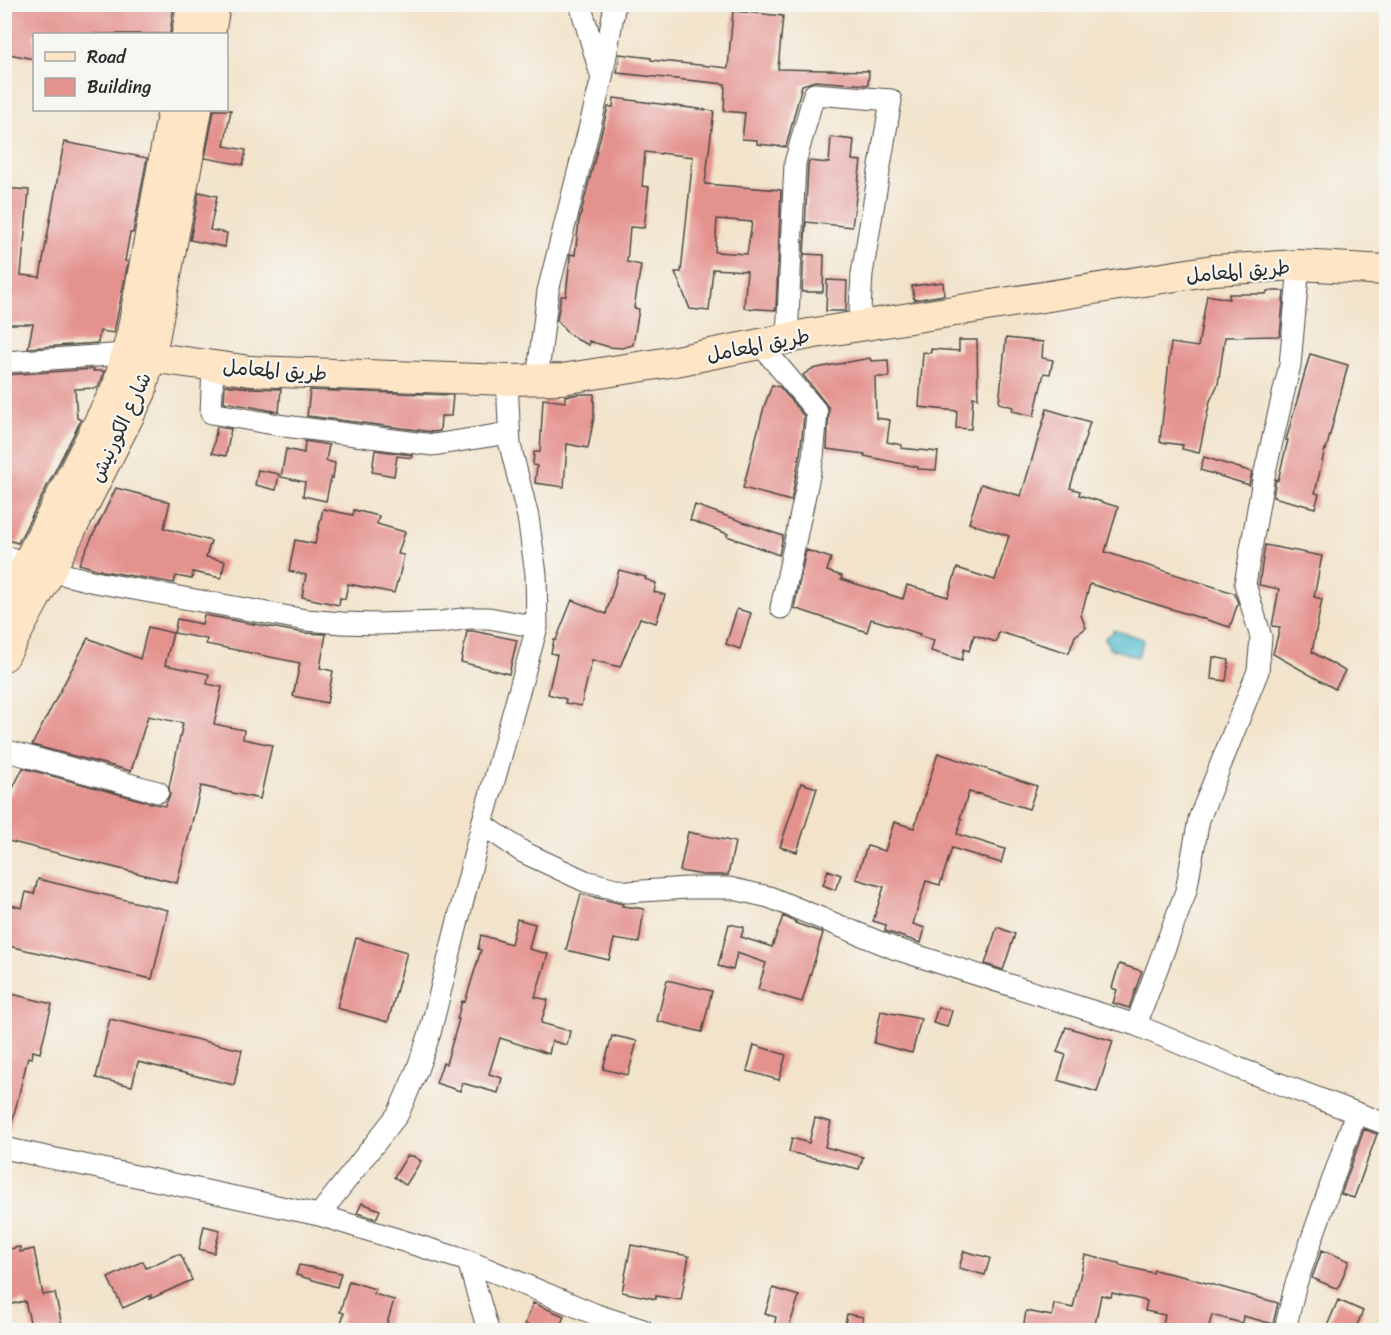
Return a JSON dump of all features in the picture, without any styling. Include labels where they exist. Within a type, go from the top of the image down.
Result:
[{"type":"main road","points":[[187,33],[192,4]]},
{"type":"main road","points":[[210,33],[215,4]]},
{"type":"main road","name":"شارع الكورنيش","points":[[4,609],[27,563],[141,392],[139,356],[132,333],[173,111]]},
{"type":"main road","name":"شارع الكورنيش","points":[[139,356],[197,111]]},
{"type":"main road","name":"طريق المعامل","points":[[139,356],[251,371],[537,381],[665,363],[774,341],[1213,270],[1299,265],[1386,270]]},
{"type":"main road","name":"شارع الكورنيش","points":[[4,656],[27,563]]},
{"type":"street","points":[[580,4],[602,78]]},
{"type":"street","points":[[537,381],[548,291],[602,78],[615,4]]},
{"type":"street","points":[[781,608],[813,457],[817,412],[774,341],[795,163],[814,94],[891,100],[862,274],[859,327]]},
{"type":"street","points":[[1136,1025],[1186,891],[1199,819],[1258,671],[1261,637],[1245,584],[1263,480],[1290,365],[1299,265]]},
{"type":"street","points":[[4,362],[139,356]]},
{"type":"street","points":[[213,366],[211,412],[285,426],[433,445],[509,433]]},
{"type":"street","points":[[319,1215],[398,1114],[417,1070],[430,1033],[482,824],[537,627],[536,573],[528,517],[510,445],[507,380]]},
{"type":"street","points":[[27,563],[95,582],[306,620],[377,624],[489,618],[537,627]]},
{"type":"street","points":[[4,750],[158,792]]},
{"type":"street","points":[[482,824],[522,852],[585,881],[627,892],[729,888],[769,897],[896,948],[1136,1025],[1238,1068],[1386,1124]]},
{"type":"street","points":[[1285,1330],[1295,1287],[1356,1113]]},
{"type":"street","points":[[4,1148],[319,1215],[468,1261],[597,1315],[643,1330]]},
{"type":"street","points":[[468,1261],[488,1330]]},
{"type":"water","points":[[1113,630],[1144,639],[1138,657],[1108,648],[1109,644],[1105,639],[1106,636],[1112,634]]},
{"type":"building","points":[[4,4],[174,4],[170,33],[33,33],[33,59],[4,53]]},
{"type":"building","points":[[733,11],[783,16],[778,69],[869,71],[868,85],[815,81],[802,85],[786,147],[757,144],[757,140],[742,139],[745,113],[724,111],[725,84],[617,73],[620,54],[651,58],[651,60],[728,68]]},
{"type":"building","points":[[614,98],[714,111],[705,184],[781,190],[776,310],[744,308],[747,271],[713,269],[709,311],[690,309],[675,272],[681,272],[693,157],[645,152],[642,186],[649,187],[644,228],[630,227],[627,262],[641,265],[634,308],[639,309],[633,345],[622,348],[609,347],[589,341],[589,345],[567,332],[557,320],[561,296],[566,296],[570,254],[575,255],[579,221],[608,107],[613,107]],"holes":[[[717,219],[752,222],[747,254],[715,252]]]},
{"type":"building","points":[[231,110],[224,146],[246,150],[243,165],[205,158],[214,111]]},
{"type":"building","points":[[831,137],[854,140],[852,160],[861,161],[852,227],[806,222],[804,254],[824,255],[823,292],[802,292],[808,165],[809,161],[829,163]]},
{"type":"building","points":[[64,142],[147,158],[133,233],[130,233],[125,261],[128,262],[114,333],[100,331],[98,343],[28,348],[33,324],[5,324],[4,188],[29,190],[21,275],[40,277]]},
{"type":"building","points":[[199,192],[217,196],[210,230],[227,233],[225,247],[190,240]]},
{"type":"building","points":[[827,280],[847,281],[846,311],[826,311]]},
{"type":"building","points":[[943,282],[944,295],[914,300],[912,286]]},
{"type":"building","points":[[1267,291],[1284,291],[1280,336],[1225,337],[1218,384],[1210,401],[1199,453],[1182,449],[1183,445],[1160,442],[1171,343],[1198,347],[1207,295],[1229,299],[1229,294],[1266,294]]},
{"type":"building","points":[[1006,338],[1043,342],[1042,358],[1053,360],[1050,374],[1044,373],[1034,416],[1012,411],[1013,407],[999,403]]},
{"type":"building","points":[[959,340],[977,340],[978,398],[973,397],[971,429],[956,428],[957,411],[919,407],[923,352],[931,353],[931,349],[959,351]]},
{"type":"building","points":[[1310,354],[1348,365],[1325,449],[1315,493],[1319,494],[1315,508],[1273,497]]},
{"type":"building","points":[[870,358],[871,361],[888,360],[889,377],[875,377],[876,418],[890,420],[887,442],[902,445],[901,448],[938,452],[936,470],[918,469],[918,467],[864,456],[865,454],[827,449],[829,408],[803,375],[812,369]]},
{"type":"building","points":[[94,369],[93,371],[104,371],[102,379],[97,388],[75,389],[77,418],[81,420],[18,543],[4,539],[4,375]]},
{"type":"building","points":[[225,385],[281,389],[279,412],[224,402]]},
{"type":"building","points":[[772,385],[780,387],[804,416],[800,455],[791,501],[743,488]]},
{"type":"building","points":[[310,390],[453,395],[451,416],[441,416],[440,431],[433,432],[307,416]]},
{"type":"building","points":[[594,394],[594,417],[588,448],[567,444],[564,487],[535,483],[537,466],[533,465],[534,452],[540,452],[543,399],[565,402],[565,396]]},
{"type":"building","points":[[1047,409],[1090,422],[1070,488],[1080,491],[1079,495],[1118,507],[1105,552],[1234,593],[1238,603],[1230,627],[1090,584],[1081,615],[1086,628],[1075,636],[1069,653],[999,632],[996,642],[974,635],[969,651],[964,649],[962,660],[931,651],[934,640],[919,636],[920,634],[871,619],[867,632],[794,608],[806,550],[831,558],[827,571],[842,576],[841,579],[903,599],[907,585],[948,597],[957,568],[995,580],[1009,536],[969,523],[981,484],[1021,496]]},
{"type":"building","points":[[217,427],[231,429],[226,456],[212,453]]},
{"type":"building","points":[[305,441],[329,445],[326,461],[335,463],[326,501],[303,496],[305,482],[281,477],[286,449],[304,453]]},
{"type":"building","points":[[375,450],[412,455],[412,458],[397,456],[394,476],[372,472]]},
{"type":"building","points":[[1204,457],[1252,472],[1249,485],[1200,470]]},
{"type":"building","points":[[258,470],[279,474],[276,490],[255,485]]},
{"type":"building","points":[[116,488],[170,502],[164,528],[211,541],[206,557],[225,561],[221,578],[193,572],[192,579],[176,576],[174,583],[103,571],[79,564]]},
{"type":"building","points":[[695,505],[783,536],[779,555],[690,520]]},
{"type":"building","points":[[323,509],[353,515],[354,510],[379,516],[377,524],[405,532],[398,554],[404,555],[394,593],[348,584],[345,599],[340,598],[339,605],[302,597],[306,575],[289,571],[295,540],[315,544]]},
{"type":"building","points":[[1265,545],[1322,556],[1314,597],[1322,599],[1312,652],[1345,671],[1335,689],[1273,654],[1280,627],[1272,626],[1279,589],[1259,585]]},
{"type":"building","points":[[619,570],[646,577],[645,579],[656,583],[654,592],[665,595],[656,623],[640,618],[620,667],[592,660],[581,706],[565,703],[566,699],[548,694],[557,655],[551,653],[554,640],[556,640],[572,600],[606,614]]},
{"type":"building","points":[[737,609],[751,613],[740,649],[726,644]]},
{"type":"building","points":[[204,615],[304,633],[326,634],[320,668],[333,671],[327,703],[293,696],[300,663],[206,644],[207,639],[174,633],[177,619],[202,624]]},
{"type":"building","points":[[148,627],[173,633],[165,665],[209,674],[207,684],[222,687],[214,724],[244,730],[243,739],[272,745],[260,799],[201,786],[177,883],[4,840],[4,806],[23,768],[165,806],[170,795],[169,787],[183,723],[148,716],[131,771],[32,745],[88,638],[140,659]]},
{"type":"building","points":[[467,631],[517,640],[509,674],[461,662]]},
{"type":"building","points":[[1213,657],[1229,660],[1226,681],[1211,679]]},
{"type":"building","points":[[938,753],[1037,786],[1029,809],[969,792],[957,834],[1005,849],[1001,863],[952,848],[940,885],[926,881],[913,924],[925,928],[921,943],[885,931],[886,925],[873,921],[884,887],[856,879],[867,846],[885,851],[894,822],[914,828]]},
{"type":"building","points":[[801,783],[817,788],[797,852],[780,847]]},
{"type":"building","points":[[688,832],[735,842],[728,875],[703,875],[680,871]]},
{"type":"building","points":[[828,870],[841,875],[835,890],[823,885]]},
{"type":"building","points":[[38,879],[168,910],[152,979],[4,945],[4,932],[11,905],[22,908],[26,892],[34,894]]},
{"type":"building","points":[[581,894],[623,904],[622,906],[644,909],[639,943],[614,939],[609,960],[566,950]]},
{"type":"building","points":[[783,916],[823,933],[802,1002],[758,989],[766,963],[737,953],[733,970],[718,966],[729,924],[744,927],[741,937],[772,947]]},
{"type":"building","points":[[517,919],[535,924],[529,949],[548,954],[535,997],[548,1000],[541,1023],[570,1031],[567,1045],[552,1041],[549,1054],[500,1038],[489,1074],[502,1078],[498,1093],[462,1083],[460,1091],[436,1083],[443,1063],[446,1064],[462,1001],[465,1002],[481,950],[478,949],[481,935],[511,944]]},
{"type":"building","points":[[997,927],[1015,934],[1003,970],[985,964]]},
{"type":"building","points":[[356,938],[407,952],[388,1022],[337,1008]]},
{"type":"building","points":[[1119,964],[1142,971],[1129,1008],[1113,1003],[1117,990],[1112,988]]},
{"type":"building","points":[[667,980],[712,991],[702,1032],[657,1021]]},
{"type":"building","points":[[4,992],[52,1004],[40,1053],[33,1051],[32,1058],[28,1057],[10,1131],[4,1131]]},
{"type":"building","points":[[938,1007],[952,1011],[947,1027],[933,1023]]},
{"type":"building","points":[[881,1011],[921,1019],[912,1053],[874,1043]]},
{"type":"building","points":[[110,1019],[242,1050],[234,1085],[138,1062],[132,1086],[96,1078]]},
{"type":"building","points":[[1066,1027],[1113,1041],[1097,1092],[1058,1080],[1066,1055],[1057,1052]]},
{"type":"building","points":[[612,1036],[637,1041],[628,1075],[603,1069]]},
{"type":"building","points":[[754,1045],[786,1055],[779,1080],[747,1071]]},
{"type":"building","points":[[815,1118],[831,1122],[825,1147],[863,1157],[859,1169],[789,1152],[792,1138],[809,1143]]},
{"type":"building","points":[[1364,1129],[1377,1134],[1354,1198],[1341,1194]]},
{"type":"building","points":[[407,1156],[413,1156],[421,1161],[406,1185],[394,1177]]},
{"type":"building","points":[[362,1203],[380,1210],[376,1219],[357,1213]]},
{"type":"building","points":[[204,1226],[220,1230],[214,1253],[199,1249]]},
{"type":"building","points":[[631,1245],[689,1256],[681,1300],[656,1296],[656,1299],[622,1292]]},
{"type":"building","points":[[20,1247],[20,1252],[34,1249],[43,1295],[55,1293],[63,1330],[32,1330],[25,1301],[12,1304],[4,1264],[4,1250]]},
{"type":"building","points":[[1322,1250],[1349,1261],[1338,1289],[1312,1278]]},
{"type":"building","points":[[964,1251],[990,1258],[985,1275],[959,1268]]},
{"type":"building","points":[[175,1255],[181,1255],[192,1280],[150,1299],[151,1295],[123,1308],[108,1278],[143,1261],[146,1268]]},
{"type":"building","points":[[1085,1255],[1153,1273],[1154,1270],[1185,1277],[1278,1303],[1273,1324],[1243,1316],[1242,1323],[1212,1315],[1208,1330],[1162,1330],[1165,1315],[1145,1311],[1147,1301],[1112,1293],[1111,1297],[1101,1295],[1094,1330],[1023,1330],[1026,1311],[1052,1316],[1054,1304],[1073,1308]]},
{"type":"building","points":[[299,1265],[341,1273],[337,1287],[296,1275]]},
{"type":"building","points":[[349,1281],[375,1289],[374,1294],[394,1300],[385,1330],[339,1330],[344,1313],[340,1312]]},
{"type":"building","points":[[773,1288],[799,1296],[788,1330],[774,1326],[776,1317],[765,1314]]},
{"type":"building","points":[[1338,1300],[1363,1311],[1355,1330],[1338,1330],[1327,1326]]},
{"type":"building","points":[[533,1303],[564,1316],[559,1330],[541,1330],[525,1324]]},
{"type":"building","points":[[847,1314],[863,1317],[861,1330],[844,1330]]}]
